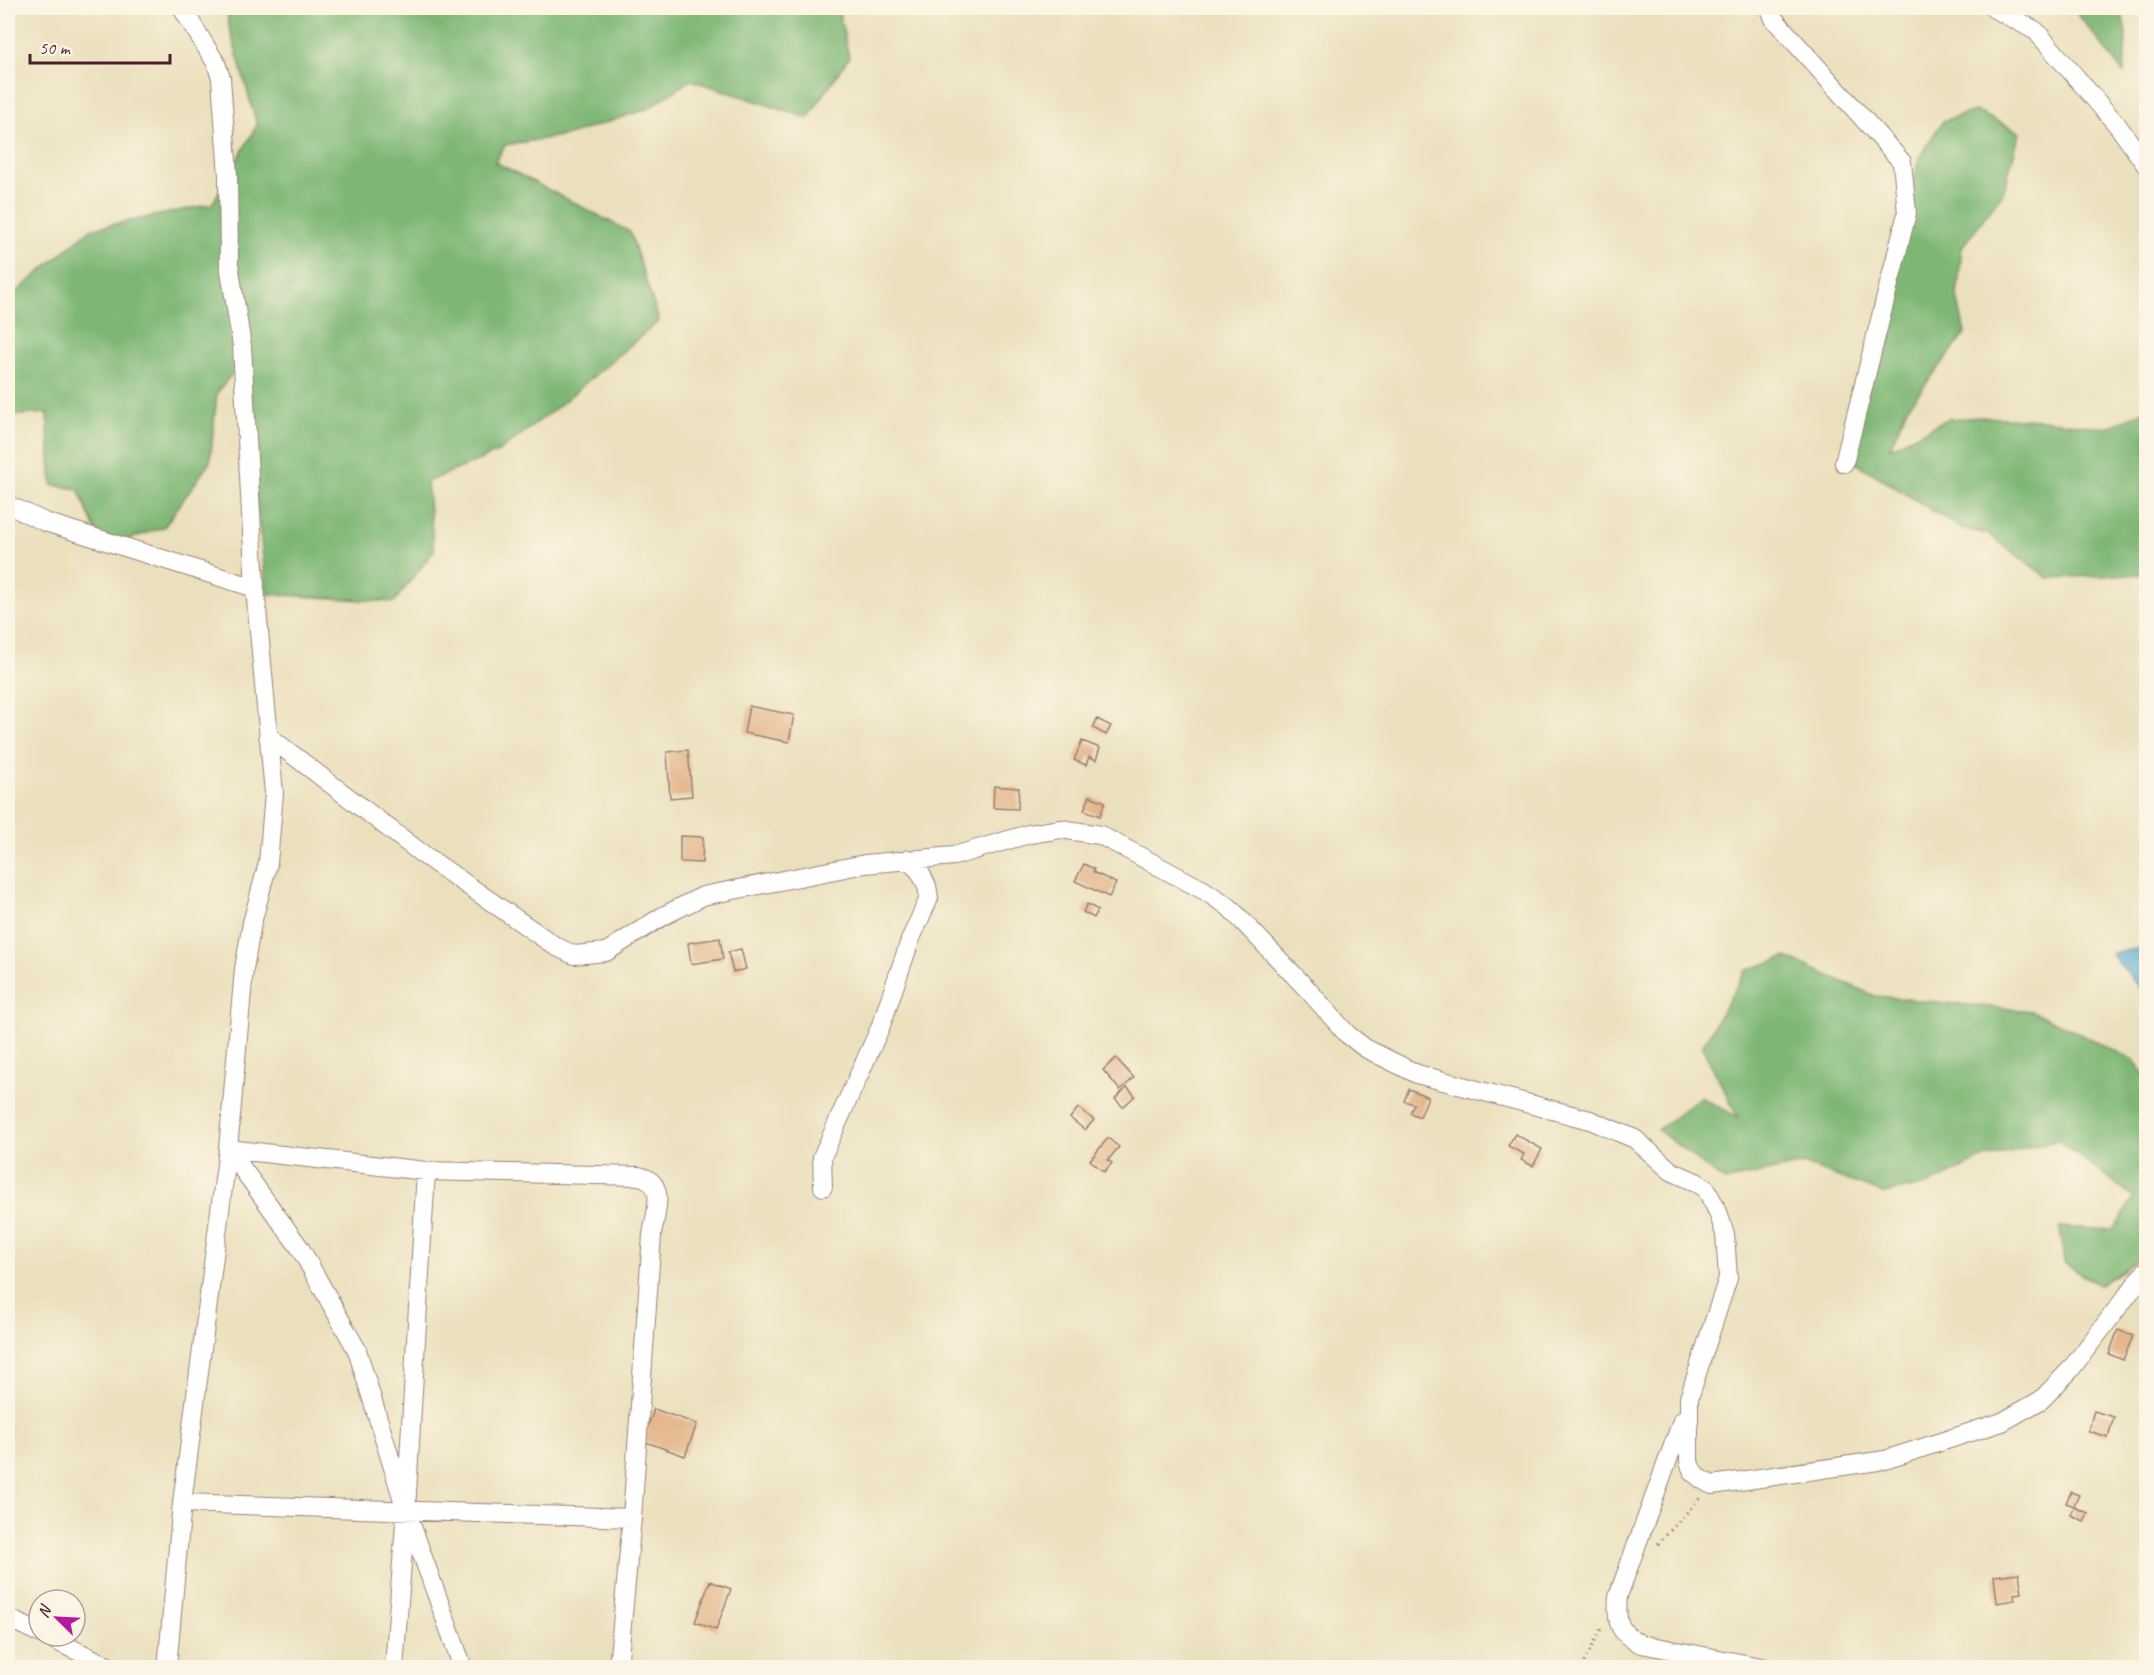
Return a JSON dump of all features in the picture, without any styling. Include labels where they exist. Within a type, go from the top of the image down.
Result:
[{"type":"street","points":[[167,1668],[182,1503],[228,1149],[244,969],[252,923],[268,862],[274,793],[255,588],[242,346],[230,264],[228,176],[221,78],[216,63],[182,8]]},
{"type":"street","points":[[1770,8],[1774,20],[1902,162],[1908,213],[1844,464]]},
{"type":"street","points":[[1993,8],[2036,31],[2118,126],[2146,165]]},
{"type":"street","points":[[8,505],[45,522],[255,588]]},
{"type":"street","points":[[268,736],[421,853],[555,946],[574,955],[606,952],[663,916],[703,896],[865,864],[954,856],[1029,834],[1061,829],[1100,835],[1205,891],[1228,907],[1286,966],[1347,1034],[1365,1048],[1417,1074],[1590,1120],[1635,1139],[1671,1172],[1698,1183],[1706,1189],[1718,1212],[1725,1234],[1728,1278],[1677,1441],[1618,1596],[1616,1615],[1623,1632],[1631,1640],[1641,1644],[1766,1668]]},
{"type":"street","points":[[823,1187],[822,1157],[880,1028],[911,938],[929,898],[927,886],[920,872],[908,860]]},
{"type":"street","points":[[228,1149],[426,1171],[639,1176],[651,1181],[655,1186],[658,1199],[651,1235],[632,1518],[618,1668]]},
{"type":"street","points":[[228,1149],[300,1248],[357,1350],[406,1510],[463,1668]]},
{"type":"street","points":[[394,1668],[406,1510],[426,1171]]},
{"type":"street","points":[[1689,1398],[1689,1466],[1702,1481],[1712,1485],[1885,1460],[2002,1422],[2041,1400],[2070,1370],[2146,1271]]},
{"type":"street","points":[[182,1503],[632,1518]]},
{"type":"street","points":[[8,1618],[27,1627]]},
{"type":"street","points":[[71,1648],[112,1668]]},
{"type":"green space","points":[[226,8],[838,8],[849,57],[808,118],[691,80],[647,109],[568,135],[505,145],[495,162],[630,232],[659,321],[555,409],[498,452],[427,482],[434,551],[394,602],[267,594],[241,362],[217,393],[210,462],[164,527],[103,548],[78,489],[52,485],[47,413],[8,416],[8,299],[91,229],[212,204],[257,125]]},
{"type":"green space","points":[[2073,8],[2121,8],[2126,34],[2124,74]]},
{"type":"green space","points":[[1975,111],[2020,132],[2003,193],[1962,247],[1957,296],[1965,334],[1907,408],[1890,448],[1947,419],[1982,417],[2043,420],[2107,428],[2146,410],[2146,574],[2048,578],[1988,534],[1960,528],[1845,456],[1920,156],[1943,121]]},
{"type":"green space","points":[[1786,957],[1875,996],[2032,1011],[2134,1060],[2146,1076],[2146,1255],[2099,1285],[2064,1263],[2060,1227],[2113,1230],[2134,1198],[2058,1140],[1984,1158],[1928,1185],[1883,1193],[1803,1164],[1724,1181],[1658,1130],[1700,1097],[1738,1117],[1702,1047],[1746,970]]},
{"type":"water","points":[[2146,947],[2146,995],[2111,954]]},
{"type":"building","points":[[749,706],[794,715],[789,742],[744,733]]},
{"type":"building","points":[[1097,719],[1111,726],[1106,735],[1093,728]]},
{"type":"building","points":[[1082,741],[1100,748],[1096,760],[1089,757],[1086,765],[1074,760]]},
{"type":"building","points":[[688,750],[692,796],[670,798],[667,752]]},
{"type":"building","points":[[994,786],[1019,788],[1018,809],[993,808]]},
{"type":"building","points":[[1090,796],[1105,802],[1100,816],[1084,810]]},
{"type":"building","points":[[680,836],[703,837],[702,863],[680,862]]},
{"type":"building","points":[[1084,864],[1094,869],[1093,872],[1116,883],[1109,897],[1075,881]]},
{"type":"building","points":[[1087,904],[1098,910],[1094,918],[1083,912]]},
{"type":"building","points":[[720,938],[723,959],[691,964],[688,943]]},
{"type":"building","points":[[741,949],[746,969],[733,972],[728,952]]},
{"type":"building","points":[[1116,1058],[1134,1078],[1120,1090],[1103,1070]]},
{"type":"building","points":[[1127,1087],[1135,1096],[1123,1107],[1115,1099]]},
{"type":"building","points":[[1409,1089],[1428,1097],[1420,1117],[1410,1113],[1414,1104],[1404,1101]]},
{"type":"building","points":[[1078,1108],[1094,1120],[1085,1130],[1070,1118]]},
{"type":"building","points":[[1515,1134],[1542,1149],[1533,1166],[1521,1160],[1524,1154],[1508,1146]]},
{"type":"building","points":[[1108,1138],[1119,1147],[1108,1160],[1112,1163],[1104,1172],[1090,1160]]},
{"type":"building","points":[[2118,1330],[2133,1336],[2123,1360],[2109,1354]]},
{"type":"building","points":[[654,1409],[697,1424],[685,1456],[643,1441]]},
{"type":"building","points":[[2094,1411],[2114,1417],[2108,1437],[2088,1431]]},
{"type":"building","points":[[2071,1492],[2079,1495],[2074,1506],[2066,1503]]},
{"type":"building","points":[[2074,1507],[2088,1513],[2084,1521],[2071,1515]]},
{"type":"building","points":[[2019,1573],[2022,1593],[2014,1594],[2015,1600],[1997,1603],[1994,1576]]},
{"type":"building","points":[[710,1581],[731,1589],[716,1630],[695,1622]]}]
